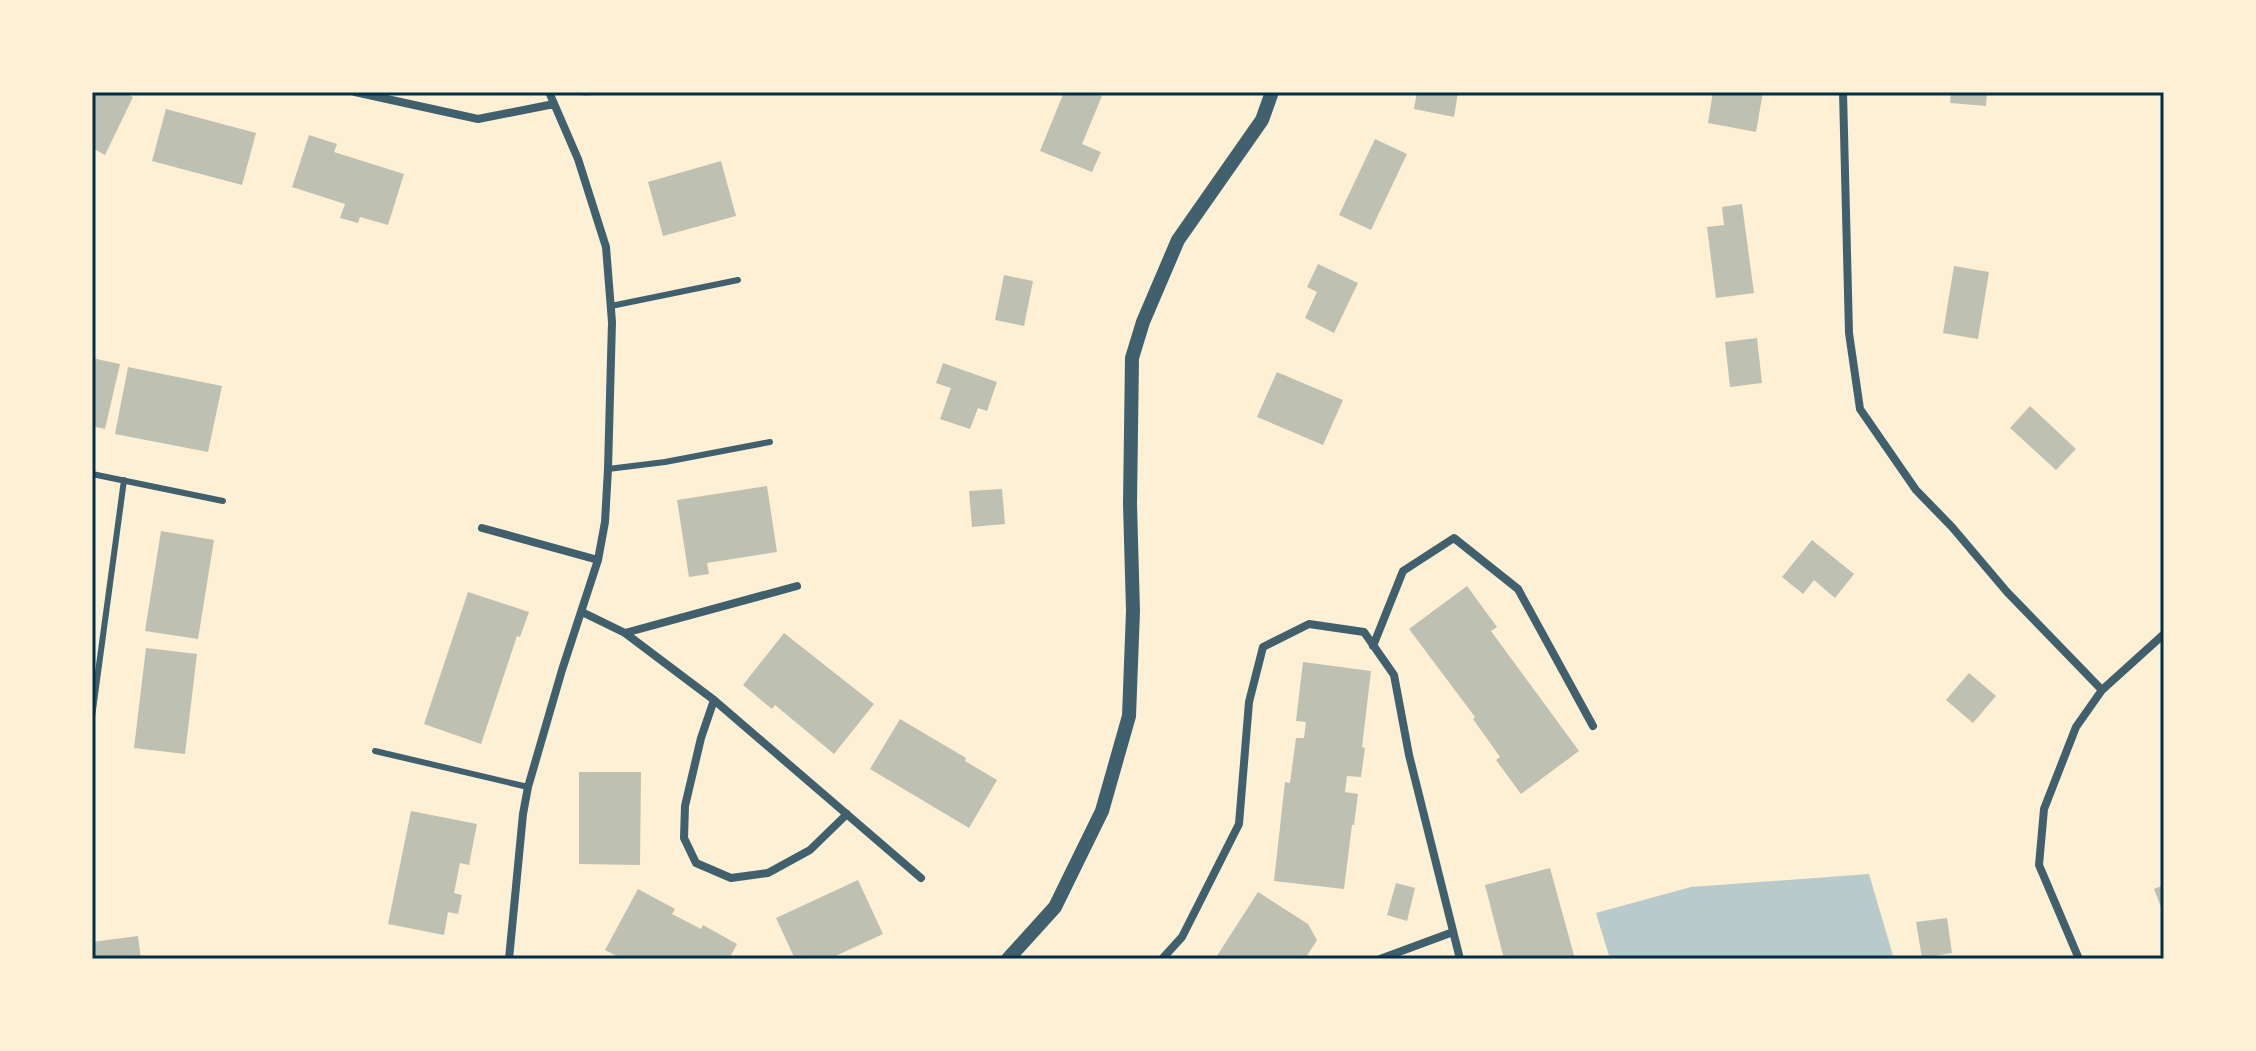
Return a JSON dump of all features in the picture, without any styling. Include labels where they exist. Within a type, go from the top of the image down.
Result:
[{"type":"street","points":[[355,92],[478,119],[554,104]]},
{"type":"street","points":[[509,959],[528,787],[598,560],[605,522],[608,469],[612,322],[606,247],[578,159],[549,92]]},
{"type":"street","points":[[1008,959],[1055,907],[1062,893],[1102,811],[1129,716],[1133,611],[1130,504],[1132,358],[1143,322],[1178,240],[1262,120],[1272,92]]},
{"type":"street","points":[[1843,92],[1849,333],[1860,409],[1916,490],[2007,592],[2102,690]]},
{"type":"street","points":[[482,528],[598,560]]},
{"type":"street","points":[[1373,646],[1403,571],[1454,538],[1518,589],[1593,726]]},
{"type":"street","points":[[625,633],[797,586]]},
{"type":"street","points":[[582,612],[625,633],[714,700],[921,878]]},
{"type":"street","points":[[1162,959],[1182,937],[1239,824],[1249,702],[1263,647],[1309,624],[1364,632],[1394,675],[1409,755],[1460,959]]},
{"type":"street","points":[[2079,959],[2039,865],[2044,809],[2076,727],[2102,690],[2164,634]]},
{"type":"street","points":[[714,700],[701,738],[685,806],[684,838],[696,863],[731,878],[768,873],[810,850],[847,814]]},
{"type":"street","points":[[1380,959],[1453,932]]},
{"type":"lane","points":[[611,306],[738,280]]},
{"type":"lane","points":[[608,469],[665,462],[770,442]]},
{"type":"lane","points":[[92,474],[223,501]]},
{"type":"lane","points":[[92,717],[124,480]]},
{"type":"lane","points":[[375,751],[528,787]]},
{"type":"shaded area","points":[[1869,874],[1894,959],[1610,959],[1596,913],[1691,887]]},
{"type":"building","points":[[92,92],[123,92],[133,97],[105,155],[92,148]]},
{"type":"building","points":[[583,92],[613,92],[613,94],[583,96]]},
{"type":"building","points":[[1064,92],[1091,92],[1102,96],[1082,144],[1101,152],[1092,172],[1040,151]]},
{"type":"building","points":[[1417,92],[1458,92],[1454,117],[1414,109]]},
{"type":"building","points":[[1713,92],[1763,92],[1756,132],[1708,123]]},
{"type":"building","points":[[1951,92],[1987,92],[1986,106],[1950,103]]},
{"type":"building","points":[[166,109],[256,133],[242,185],[152,161]]},
{"type":"building","points":[[309,135],[337,144],[334,152],[404,174],[388,225],[360,217],[358,223],[340,218],[345,204],[292,187]]},
{"type":"building","points":[[1375,139],[1407,154],[1371,230],[1339,215]]},
{"type":"building","points":[[721,161],[736,216],[663,236],[648,182]]},
{"type":"building","points":[[1742,204],[1754,293],[1716,298],[1707,227],[1724,225],[1722,207]]},
{"type":"building","points":[[1318,264],[1358,283],[1334,333],[1305,318],[1317,292],[1307,287]]},
{"type":"building","points":[[1954,266],[1989,272],[1978,339],[1943,333]]},
{"type":"building","points":[[1004,275],[1033,281],[1024,326],[995,320]]},
{"type":"building","points":[[1757,338],[1762,383],[1730,387],[1725,342]]},
{"type":"building","points":[[92,358],[120,364],[105,429],[92,426]]},
{"type":"building","points":[[943,363],[997,382],[987,411],[978,408],[970,429],[940,419],[951,388],[936,383]]},
{"type":"building","points":[[128,367],[222,386],[208,452],[115,434]]},
{"type":"building","points":[[1277,372],[1343,400],[1323,445],[1257,417]]},
{"type":"building","points":[[2030,406],[2076,449],[2056,470],[2010,428]]},
{"type":"building","points":[[767,486],[777,552],[707,563],[709,574],[689,577],[677,500]]},
{"type":"building","points":[[1002,489],[1005,524],[972,527],[969,491]]},
{"type":"building","points":[[161,531],[214,540],[198,639],[145,631]]},
{"type":"building","points":[[1812,540],[1854,574],[1835,598],[1814,580],[1803,594],[1782,577]]},
{"type":"building","points":[[1467,586],[1497,627],[1491,631],[1579,751],[1521,794],[1496,760],[1500,757],[1473,719],[1475,717],[1409,629]]},
{"type":"building","points":[[468,592],[529,612],[520,637],[517,636],[481,744],[424,724]]},
{"type":"building","points":[[784,633],[874,704],[834,754],[775,705],[772,709],[743,685]]},
{"type":"building","points":[[146,648],[197,654],[185,754],[134,748]]},
{"type":"building","points":[[1303,662],[1371,671],[1361,777],[1347,776],[1345,792],[1358,794],[1344,889],[1274,881],[1285,782],[1290,783],[1296,738],[1304,738],[1306,722],[1296,721]]},
{"type":"building","points":[[1969,673],[1996,696],[1973,723],[1946,700]]},
{"type":"building","points":[[900,719],[997,780],[969,828],[870,769]]},
{"type":"building","points":[[579,772],[641,772],[640,865],[579,864]]},
{"type":"building","points":[[411,811],[477,824],[469,865],[460,863],[454,893],[462,895],[458,914],[448,912],[444,935],[388,924]]},
{"type":"building","points":[[1550,868],[1575,959],[1504,959],[1485,885]]},
{"type":"building","points":[[858,880],[883,934],[829,959],[795,959],[776,918]]},
{"type":"building","points":[[1396,883],[1415,888],[1407,921],[1387,915]]},
{"type":"building","points":[[2164,885],[2164,915],[2154,889]]},
{"type":"building","points":[[638,889],[675,909],[672,914],[701,929],[703,925],[737,944],[729,959],[622,959],[605,950]]},
{"type":"building","points":[[1258,892],[1308,924],[1317,940],[1305,959],[1215,959]]},
{"type":"building","points":[[1947,918],[1952,953],[1922,958],[1916,922]]},
{"type":"building","points":[[138,936],[141,959],[92,959],[92,942]]}]
